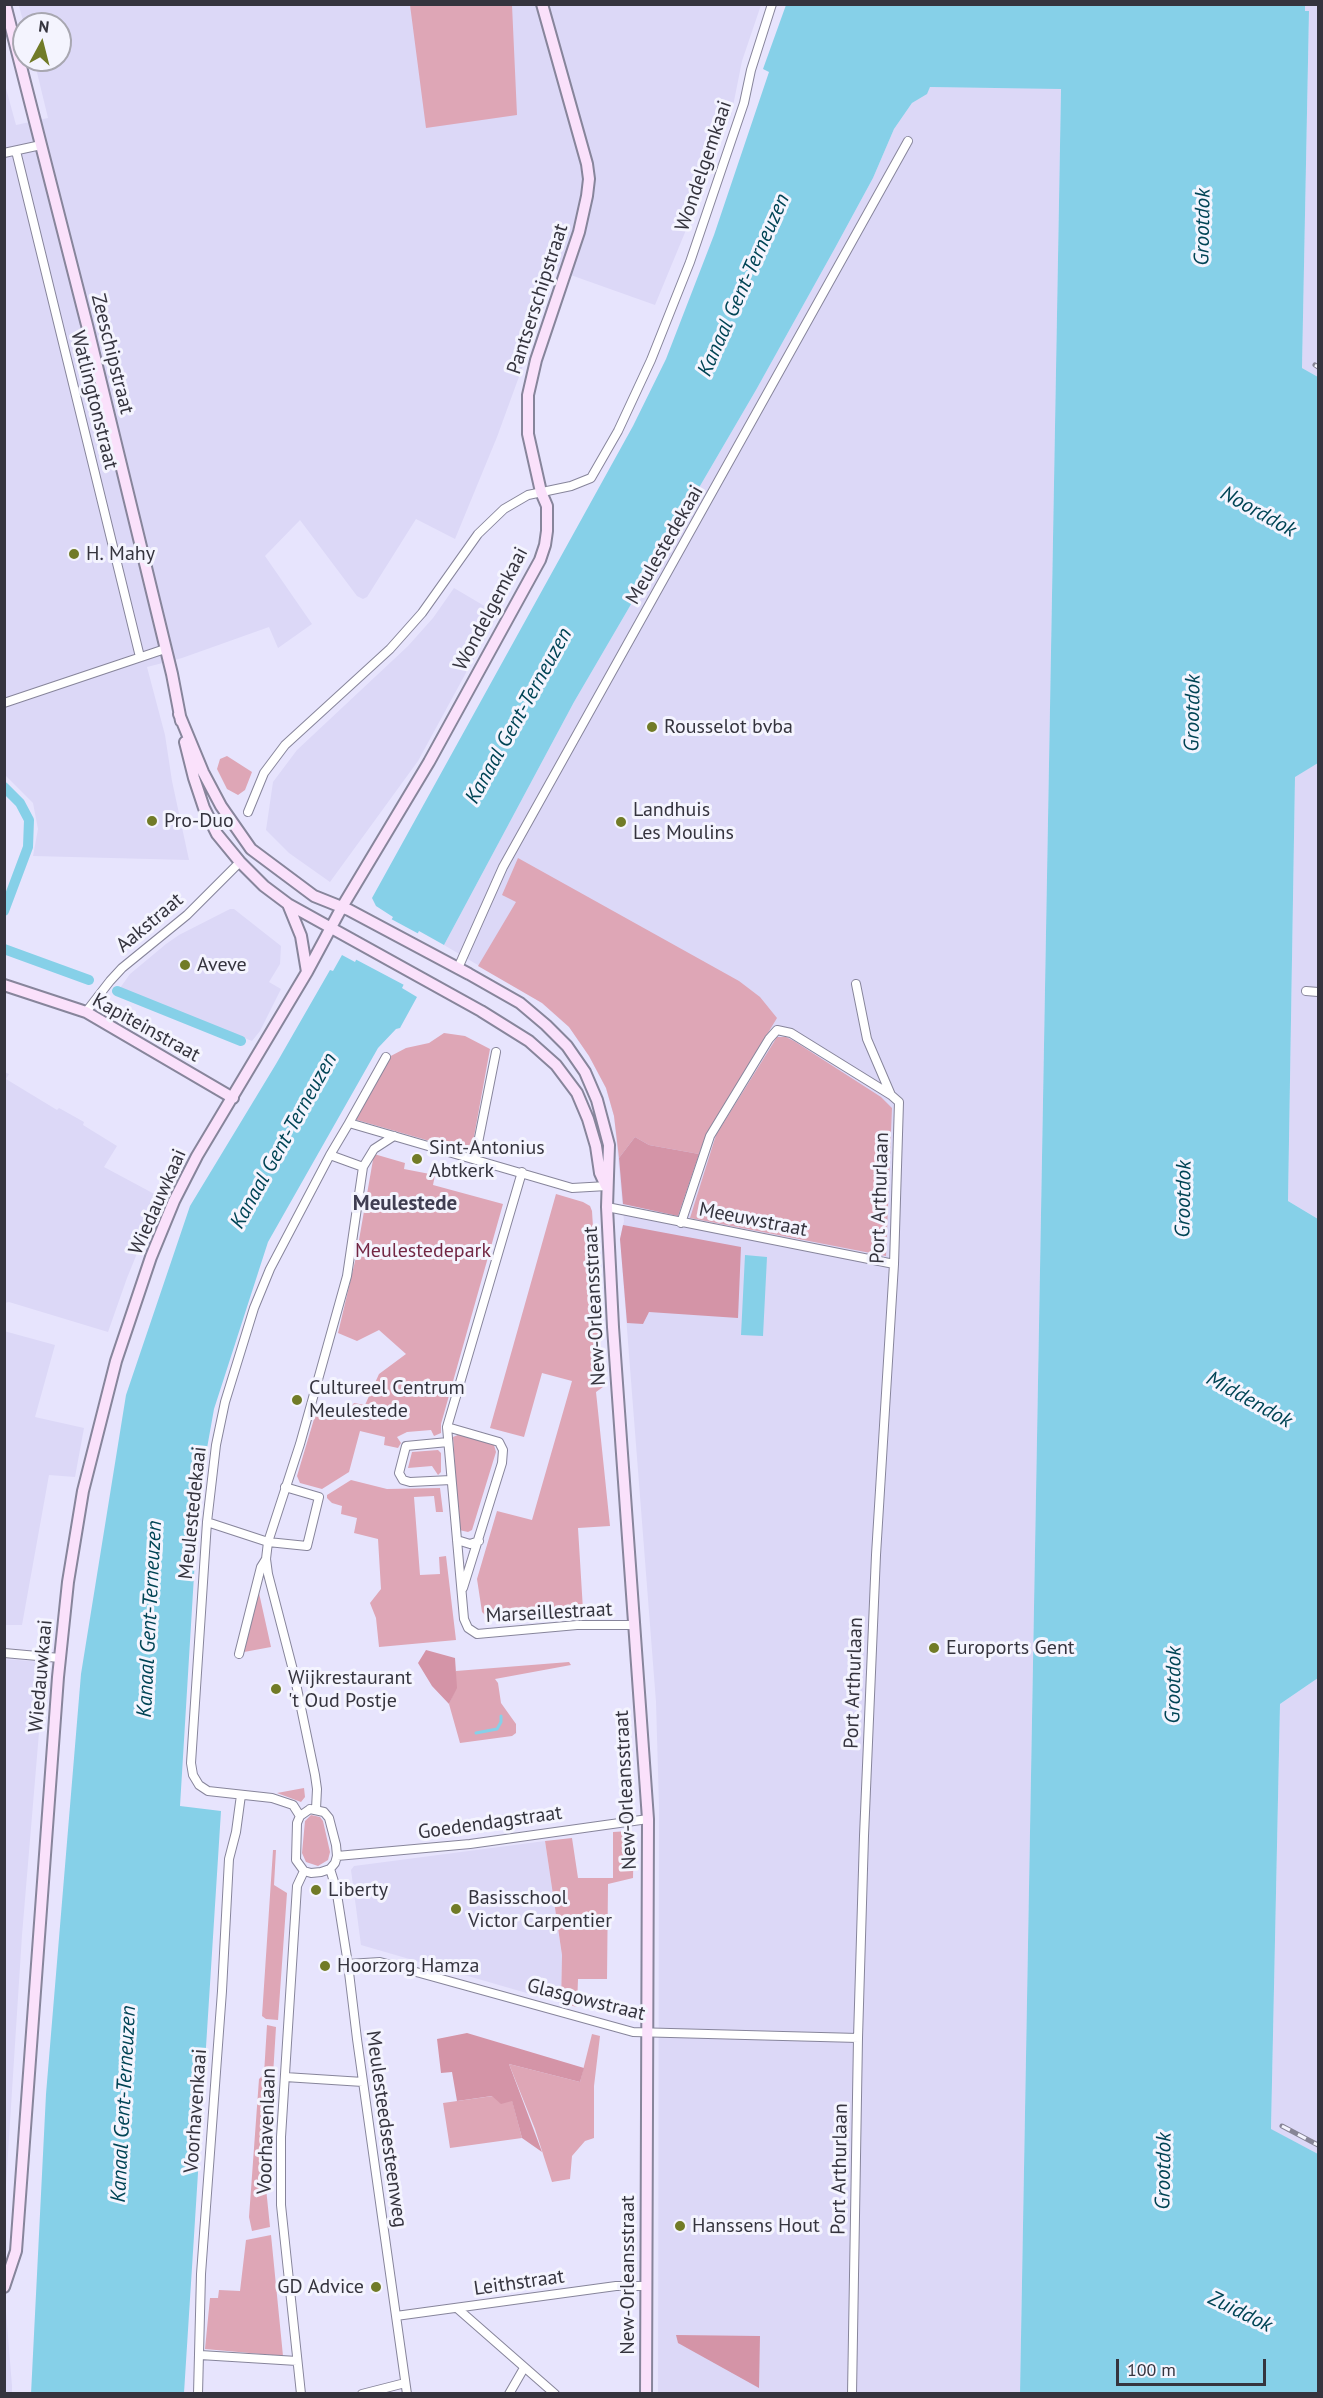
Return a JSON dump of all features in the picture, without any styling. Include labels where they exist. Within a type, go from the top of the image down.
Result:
[{"type":"main road","name":"Zeeschipstraat","points":[[5,4],[87,325],[165,649],[188,756],[204,808],[217,834],[264,886],[288,904],[331,928]]},
{"type":"main road","name":"Pantserschipstraat","points":[[541,492],[528,434],[528,395],[536,360],[579,231],[589,179],[587,164],[542,4]]},
{"type":"main road","name":"Wondelgemkaai","points":[[233,1098],[307,972],[342,907],[429,762],[540,560],[545,545],[548,518],[547,506],[541,492]]},
{"type":"main road","name":"Zeeschipstraat","points":[[179,714],[207,781],[221,806],[251,849],[314,896],[342,907]]},
{"type":"main road","points":[[288,904],[301,936],[307,972]]},
{"type":"main road","name":"New-Orleansstraat","points":[[342,907],[520,1003],[546,1025],[567,1046],[585,1072],[597,1100],[609,1145],[607,1207],[648,1819],[646,2394]]},
{"type":"main road","name":"New-Orleansstraat","points":[[331,928],[430,981],[529,1041],[556,1065],[577,1093],[588,1119],[596,1146],[600,1173],[607,1186]]},
{"type":"main road","name":"Kapiteinstraat","points":[[4,985],[86,1012],[233,1098]]},
{"type":"main road","name":"Wiedauwkaai","points":[[4,2287],[16,2251],[60,1658],[68,1582],[83,1491],[116,1361],[151,1257],[196,1156],[233,1098]]},
{"type":"street","name":"Wondelgemkaai","points":[[541,492],[571,486],[591,478],[618,431],[651,360],[690,262],[744,103],[751,70],[772,4]]},
{"type":"street","name":"Meulestedekaai","points":[[458,968],[503,867],[908,141]]},
{"type":"street","points":[[4,153],[41,145]]},
{"type":"street","name":"Watlingtonstraat","points":[[16,151],[140,657]]},
{"type":"street","points":[[248,812],[264,773],[285,745],[390,649],[422,613],[478,534],[514,502],[541,492]]},
{"type":"street","points":[[4,703],[34,695],[165,649]]},
{"type":"street","name":"Aakstraat","points":[[86,1012],[122,968],[187,915],[240,862]]},
{"type":"street","name":"Port Arthurlaan","points":[[852,2394],[858,2038],[875,1566],[894,1264],[899,1102],[891,1095],[867,1039],[855,984]]},
{"type":"street","points":[[1306,991],[1318,992]]},
{"type":"street","points":[[681,1223],[710,1136],[769,1039],[777,1030],[791,1033],[891,1095]]},
{"type":"street","points":[[475,1158],[496,1052]]},
{"type":"street","points":[[386,1057],[349,1123],[572,1188],[607,1186]]},
{"type":"street","name":"Meulestedekaai","points":[[300,1816],[288,1802],[272,1798],[241,1799],[208,1791],[198,1785],[193,1775],[191,1763],[207,1522],[216,1445],[225,1402],[254,1308],[287,1234],[349,1123]]},
{"type":"street","points":[[316,1809],[317,1789],[312,1759],[266,1559],[268,1542],[300,1444],[347,1276],[363,1167],[374,1149],[392,1135]]},
{"type":"street","points":[[330,1155],[363,1167]]},
{"type":"street","name":"Marseillestraat","points":[[522,1172],[447,1427],[464,1619],[468,1628],[477,1634],[577,1625],[634,1625]]},
{"type":"street","name":"Meeuwstraat","points":[[607,1207],[894,1264]]},
{"type":"street","name":"Marseillestraat","points":[[447,1427],[499,1442],[503,1450],[502,1463],[462,1592]]},
{"type":"street","points":[[448,1442],[405,1446],[399,1473],[404,1480],[410,1482],[452,1480]]},
{"type":"street","points":[[207,1522],[268,1542],[307,1546],[319,1497],[285,1487]]},
{"type":"street","points":[[457,1540],[470,1544],[479,1541]]},
{"type":"street","points":[[239,1654],[261,1567],[266,1559]]},
{"type":"street","points":[[4,1653],[60,1658]]},
{"type":"street","name":"Voorhavenkaai","points":[[198,2394],[201,2274],[222,1991],[227,1880],[241,1799]]},
{"type":"street","points":[[310,1809],[316,1809],[324,1812],[329,1818],[337,1856],[330,1869],[311,1873],[304,1871],[296,1860],[297,1823],[300,1816],[310,1809]]},
{"type":"street","name":"Goedendagstraat","points":[[337,1856],[470,1844],[648,1819]]},
{"type":"street","name":"Meulesteedsesteenweg","points":[[330,1869],[336,1888],[348,1964],[407,2394]]},
{"type":"street","name":"Voorhavenlaan","points":[[301,2394],[280,2205],[281,2138],[297,1886],[304,1871]]},
{"type":"street","name":"Glasgowstraat","points":[[348,1964],[380,1962],[633,2032],[858,2038]]},
{"type":"street","points":[[285,2077],[363,2082]]},
{"type":"street","name":"Leithstraat","points":[[396,2316],[616,2286],[646,2286]]},
{"type":"street","points":[[458,2309],[555,2394]]},
{"type":"street","points":[[200,2355],[297,2361]]},
{"type":"street","points":[[509,2394],[524,2368]]},
{"type":"street","points":[[362,2394],[405,2383]]},
{"type":"shaded area","points":[[1318,4],[1318,377],[1302,368],[1309,12],[1305,11],[1305,5]]},
{"type":"shaded area","points":[[761,5],[742,61],[731,116],[704,176],[686,230],[655,305],[551,268],[544,308],[497,437],[455,539],[416,519],[367,597],[363,599],[357,596],[300,520],[265,556],[312,624],[278,648],[269,627],[182,658],[147,667],[165,735],[189,860],[33,856],[38,829],[33,803],[5,775],[4,81],[16,125],[48,118],[37,72],[72,72],[72,12],[21,12],[19,6]]},
{"type":"shaded area","points":[[930,87],[1061,88],[1020,2393],[658,2393],[659,1806],[656,1702],[620,1239],[624,1221],[614,1116],[606,1088],[589,1056],[569,1027],[542,1003],[444,945],[574,702],[756,390],[835,248],[873,178],[894,129],[912,103],[926,94]]},
{"type":"shaded area","points":[[454,588],[498,614],[418,761],[330,882],[289,853],[266,830],[273,782],[297,750],[408,646],[433,618]]},
{"type":"shaded area","points":[[1318,763],[1318,1219],[1288,1201],[1295,776]]},
{"type":"shaded area","points":[[230,909],[234,909],[281,946],[280,964],[269,982],[281,989],[260,1031],[252,1041],[120,988],[130,974],[166,944]]},
{"type":"shaded area","points":[[4,1072],[9,1074],[6,1079],[57,1110],[59,1108],[84,1122],[83,1125],[117,1146],[104,1167],[160,1197],[108,1332],[9,1302],[5,1303]]},
{"type":"shaded area","points":[[635,1137],[649,1145],[699,1154],[678,1216],[623,1204],[619,1158]]},
{"type":"shaded area","points":[[623,1225],[741,1247],[738,1318],[649,1312],[643,1324],[627,1323],[620,1239]]},
{"type":"shaded area","points":[[4,1331],[55,1345],[35,1417],[84,1428],[75,1477],[49,1475],[22,1625],[5,1625]]},
{"type":"shaded area","points":[[426,1650],[455,1658],[457,1688],[449,1704],[432,1686],[418,1663]]},
{"type":"shaded area","points":[[5,1659],[44,1662],[44,1673],[22,1935],[5,2200]]},
{"type":"shaded area","points":[[1318,1678],[1318,2154],[1271,2130],[1280,1704]]},
{"type":"shaded area","name":"Basisschool Victor Carpentier","points":[[545,1841],[562,1955],[561,2003],[361,1945],[351,1870],[354,1866]]},
{"type":"shaded area","points":[[467,2033],[584,2068],[580,2082],[509,2064],[542,2152],[522,2138],[512,2101],[501,2104],[492,2096],[457,2101],[452,2072],[441,2073],[437,2039]]},
{"type":"shaded area","points":[[4,2287],[12,2386],[12,2393],[5,2393]]},
{"type":"shaded area","points":[[676,2335],[760,2336],[759,2388],[678,2343]]},
{"type":"green space","points":[[410,5],[512,5],[517,115],[426,128]]},
{"type":"green space","points":[[227,756],[252,772],[245,790],[238,795],[227,789],[217,769],[220,759]]},
{"type":"green space","points":[[518,858],[739,981],[760,997],[777,1018],[706,1135],[699,1154],[649,1145],[635,1137],[619,1158],[614,1116],[606,1088],[589,1056],[569,1027],[542,1003],[478,966],[516,902],[502,895]]},
{"type":"green space","points":[[444,1033],[465,1036],[490,1049],[471,1153],[357,1120],[356,1117],[387,1058],[406,1048],[429,1043]]},
{"type":"green space","points":[[777,1037],[786,1037],[794,1041],[881,1097],[892,1108],[886,1256],[690,1218],[716,1135]]},
{"type":"green space","name":"Meulestedepark","points":[[374,1154],[405,1163],[404,1169],[435,1175],[433,1185],[503,1204],[441,1424],[441,1433],[434,1436],[431,1430],[407,1432],[397,1437],[401,1443],[398,1448],[384,1445],[385,1437],[360,1431],[349,1472],[322,1489],[300,1483],[297,1476],[317,1409],[343,1417],[354,1403],[365,1405],[379,1374],[406,1354],[379,1330],[357,1341],[338,1333],[356,1257]]},
{"type":"green space","points":[[556,1194],[583,1202],[590,1206],[592,1211],[603,1387],[596,1392],[610,1526],[578,1528],[583,1610],[486,1616],[482,1612],[477,1579],[497,1511],[532,1520],[572,1381],[542,1373],[524,1437],[490,1428]]},
{"type":"green space","points":[[460,1434],[494,1445],[496,1452],[472,1530],[468,1532],[459,1530],[453,1437]]},
{"type":"green space","points":[[438,1450],[441,1453],[441,1472],[438,1475],[432,1466],[408,1468],[412,1452]]},
{"type":"green space","points":[[351,1480],[387,1489],[440,1488],[443,1512],[436,1512],[434,1496],[414,1497],[420,1575],[440,1574],[439,1557],[446,1556],[456,1640],[379,1647],[376,1618],[370,1603],[381,1589],[378,1539],[354,1533],[357,1518],[341,1514],[342,1506],[332,1503],[327,1498],[327,1495]]},
{"type":"green space","points":[[259,1593],[271,1647],[244,1652]]},
{"type":"green space","points":[[569,1662],[571,1665],[495,1679],[498,1683],[501,1703],[516,1724],[516,1733],[512,1736],[460,1743],[449,1704],[456,1688],[456,1671]]},
{"type":"green space","points":[[304,1788],[305,1797],[301,1802],[277,1793]]},
{"type":"green space","points":[[311,1815],[320,1817],[323,1821],[330,1852],[328,1860],[318,1866],[306,1862],[302,1853],[305,1821]]},
{"type":"green space","points":[[613,1832],[634,1832],[633,1878],[608,1884],[607,1979],[578,1979],[577,2007],[561,2003],[562,1955],[545,1841],[572,1838],[578,1878],[613,1878]]},
{"type":"green space","points":[[273,1850],[276,1850],[274,1885],[287,1893],[278,2020],[266,2019],[262,2016]]},
{"type":"green space","points":[[267,2025],[276,2027],[266,2188],[270,2227],[252,2231],[249,2217],[259,2079],[264,2074]]},
{"type":"green space","points":[[592,2034],[600,2036],[594,2086],[594,2138],[585,2141],[572,2156],[570,2179],[552,2182],[535,2129],[509,2064],[580,2082]]},
{"type":"green space","points":[[493,2096],[512,2100],[522,2138],[450,2148],[443,2103]]},
{"type":"green space","points":[[271,2235],[283,2356],[205,2349],[210,2298],[218,2298],[219,2290],[240,2291],[246,2240]]},
{"type":"water","points":[[786,5],[1305,5],[1305,11],[1309,11],[1302,368],[1318,377],[1318,763],[1295,777],[1288,1201],[1318,1219],[1318,1678],[1280,1704],[1271,2129],[1318,2154],[1318,2393],[1020,2393],[1061,89],[930,87],[927,94],[912,103],[894,129],[873,178],[835,248],[756,390],[574,702],[444,945],[419,931],[395,976],[405,982],[402,988],[417,997],[400,1028],[396,1029],[378,1048],[268,1242],[214,1409],[199,1493],[180,1806],[221,1811],[184,2393],[31,2394],[46,2094],[81,1674],[126,1395],[190,1206],[330,970],[333,971],[342,955],[355,962],[358,956],[368,961],[393,917],[376,906],[372,898],[633,426],[666,359],[714,235],[769,72],[763,69]]},
{"type":"water","points":[[745,1255],[767,1257],[763,1336],[741,1335]]},
{"type":"pier","points":[[380,913],[421,935],[399,975],[408,980],[406,986],[355,959],[358,953],[366,957],[389,918]]},
{"type":"waterway","points":[[4,787],[20,803],[29,820],[28,847],[4,911]]},
{"type":"waterway","points":[[4,949],[89,980]]},
{"type":"waterway","points":[[117,991],[241,1041]]},
{"type":"waterway","points":[[476,1733],[497,1729],[501,1716]]},
{"type":"railway","points":[[1282,2126],[1318,2145]]},
{"type":"place","name":"H. Mahy","points":[[74,554]]},
{"type":"place","name":"Rousselot bvba","points":[[652,727]]},
{"type":"place","name":"Pro-Duo","points":[[152,821]]},
{"type":"place","name":"Landhuis Les Moulins","points":[[621,822]]},
{"type":"place","name":"Aveve","points":[[185,965]]},
{"type":"place","name":"Sint-Antonius Abtkerk","points":[[417,1159]]},
{"type":"place","name":"Cultureel Centrum Meulestede","points":[[297,1400]]},
{"type":"place","name":"Euroports Gent","points":[[934,1648]]},
{"type":"place","name":"Wijkrestaurant 't Oud Postje","points":[[276,1689]]},
{"type":"place","name":"Liberty","points":[[316,1890]]},
{"type":"place","name":"Basisschool Victor Carpentier","points":[[456,1909]]},
{"type":"place","name":"Hoorzorg Hamza","points":[[325,1966]]},
{"type":"place","name":"Hanssens Hout","points":[[680,2226]]},
{"type":"place","name":"GD Advice","points":[[376,2287]]},
{"type":"district","name":"Meulestede","points":[[405,1204]]},
{"type":"water label","name":"Grootdok","points":[[1203,227]]},
{"type":"water label","name":"Kanaal Gent-Terneuzen","points":[[744,285]]},
{"type":"water label","name":"Noorddok","points":[[1258,512]]},
{"type":"water label","name":"Grootdok","points":[[1193,713]]},
{"type":"water label","name":"Kanaal Gent-Terneuzen","points":[[519,716]]},
{"type":"water label","name":"Kanaal Gent-Terneuzen","points":[[284,1141]]},
{"type":"water label","name":"Grootdok","points":[[1184,1199]]},
{"type":"water label","name":"Middendok","points":[[1249,1400]]},
{"type":"water label","name":"Kanaal Gent-Terneuzen","points":[[150,1619]]},
{"type":"water label","name":"Grootdok","points":[[1174,1685]]},
{"type":"water label","name":"Kanaal Gent-Terneuzen","points":[[124,2104]]},
{"type":"water label","name":"Grootdok","points":[[1164,2171]]},
{"type":"water label","name":"Zuiddok","points":[[1240,2312]]}]
